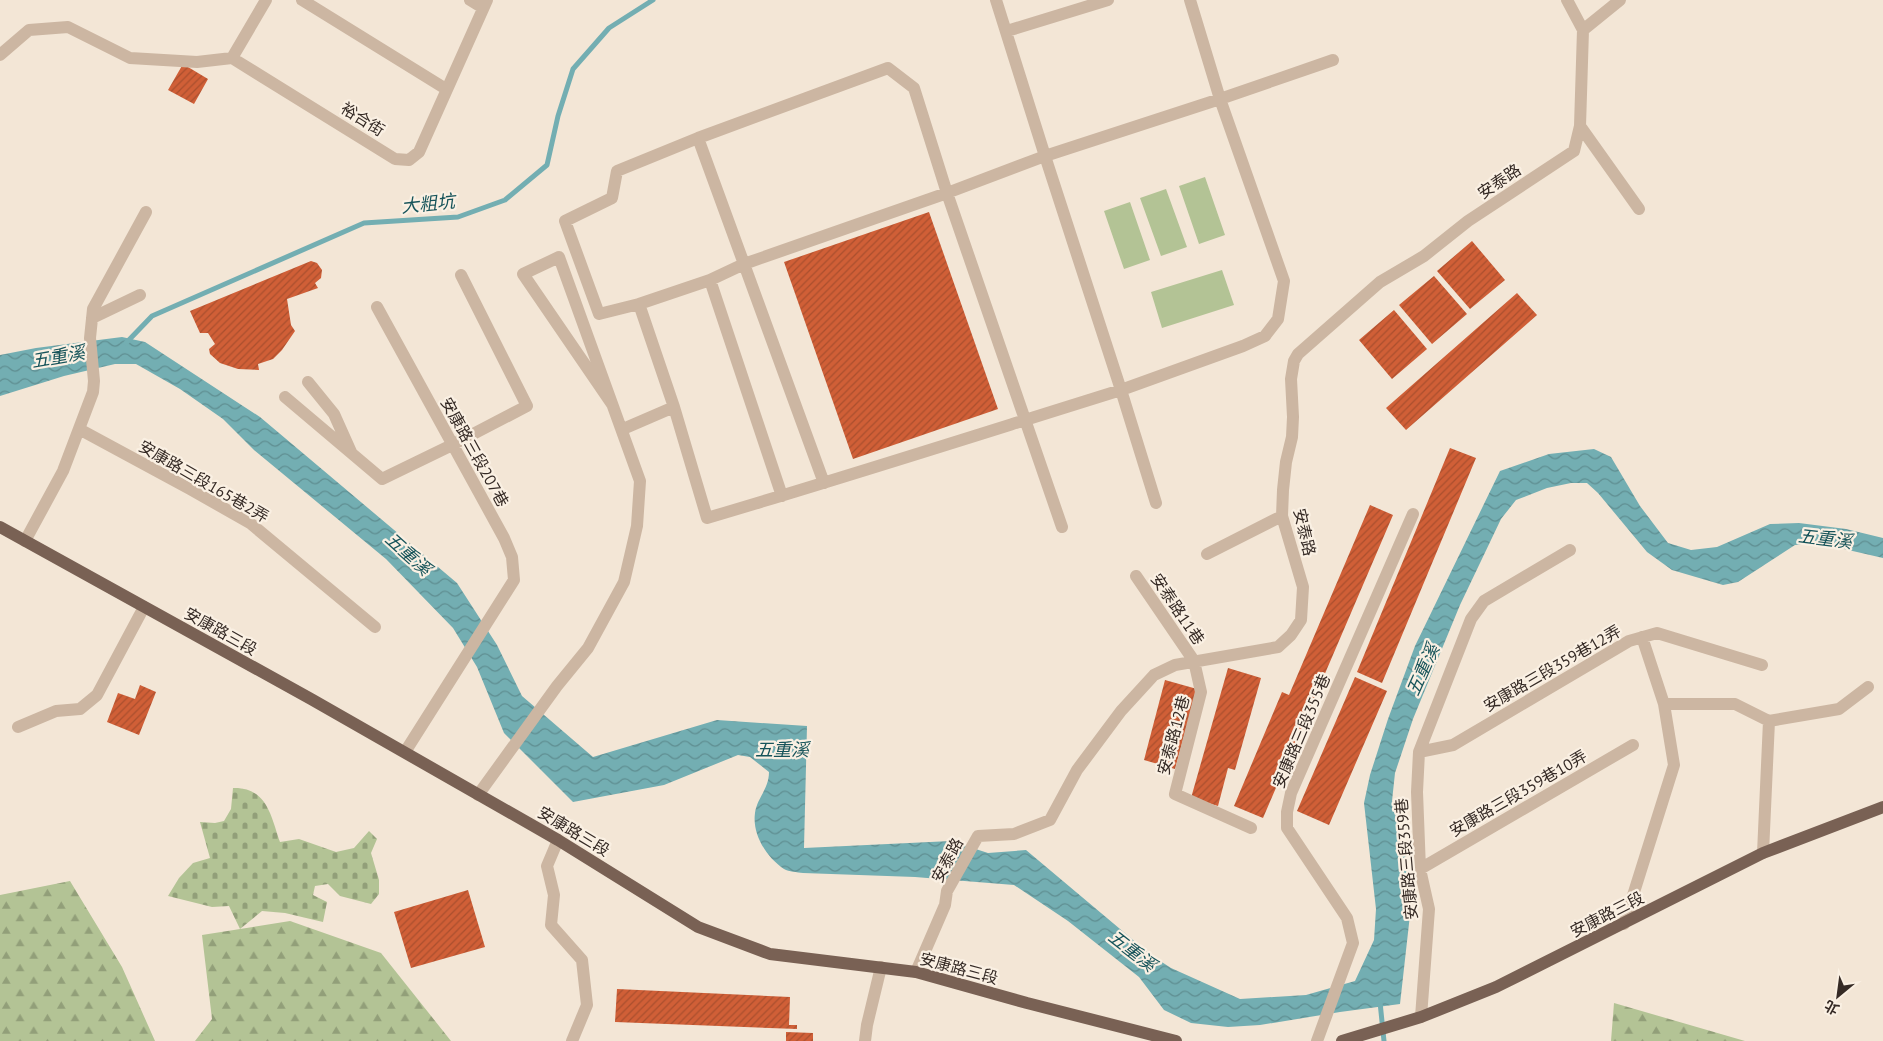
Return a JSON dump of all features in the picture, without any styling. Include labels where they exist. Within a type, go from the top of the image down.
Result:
[{"type":"main road","name":"安康路三段","points":[[0,527],[405,752],[558,840],[698,926],[770,954],[916,972],[1176,1041]]},
{"type":"main road","name":"安康路三段","points":[[1342,1041],[1421,1017],[1496,987],[1763,853],[1883,807]]},
{"type":"street","points":[[0,54],[29,30],[68,27],[130,58],[197,62],[232,58],[266,0]]},
{"type":"street","points":[[302,0],[446,89]]},
{"type":"street","name":"裕合街","points":[[232,58],[395,158],[409,160],[419,152],[485,4],[470,0]]},
{"type":"street","points":[[996,0],[1156,503]]},
{"type":"street","points":[[1006,31],[1108,0]]},
{"type":"street","points":[[638,304],[674,407],[707,518],[1121,390],[1265,336],[1278,318],[1284,281],[1220,99],[1190,0]]},
{"type":"street","name":"安泰路","points":[[916,972],[945,905],[947,891],[978,836],[1014,834],[1050,820],[1077,770],[1121,711],[1154,675],[1174,665],[1278,647],[1292,635],[1301,620],[1303,587],[1282,516],[1284,481],[1292,437],[1291,379],[1294,362],[1298,354],[1380,282],[1424,256],[1468,221],[1574,151],[1580,126],[1583,30],[1567,0]]},
{"type":"street","points":[[1583,30],[1620,0]]},
{"type":"street","points":[[1062,527],[947,193],[914,88],[888,68],[698,138],[617,171],[612,198],[565,221],[599,314],[638,304],[710,280],[744,264],[947,193],[1045,156],[1332,60]]},
{"type":"street","points":[[1580,126],[1639,209]]},
{"type":"street","points":[[698,138],[824,483]]},
{"type":"street","points":[[25,541],[63,471],[93,392],[94,381],[90,338],[93,309],[146,212]]},
{"type":"street","points":[[478,795],[557,686],[588,648],[624,582],[637,526],[640,481],[623,429],[612,404],[559,256],[523,274],[612,404]]},
{"type":"street","points":[[285,397],[382,479],[527,406],[461,275]]},
{"type":"street","points":[[710,280],[782,496]]},
{"type":"street","points":[[92,318],[140,295]]},
{"type":"street","name":"安康路三段207巷","points":[[377,307],[504,538],[512,557],[514,580],[405,752]]},
{"type":"street","points":[[308,382],[334,414],[353,456]]},
{"type":"street","points":[[623,429],[674,407]]},
{"type":"street","name":"安康路三段165巷2弄","points":[[79,429],[250,523],[375,627]]},
{"type":"street","name":"安康路三段355巷","points":[[1317,1041],[1353,943],[1347,918],[1288,828],[1287,812],[1291,793],[1413,514]]},
{"type":"street","points":[[1207,554],[1282,516]]},
{"type":"street","name":"安康路三段359巷","points":[[1421,1017],[1429,909],[1420,869],[1416,792],[1419,752],[1471,619],[1484,602],[1570,550]]},
{"type":"street","name":"安泰路11巷","points":[[1136,576],[1194,662]]},
{"type":"street","points":[[18,727],[56,711],[80,710],[97,695],[144,607]]},
{"type":"street","name":"安康路三段359巷12弄","points":[[1419,752],[1453,745],[1629,641],[1656,633],[1762,665]]},
{"type":"street","points":[[1624,924],[1674,765],[1664,704],[1642,637]]},
{"type":"street","name":"安泰路12巷","points":[[1194,662],[1202,692],[1175,794],[1251,828]]},
{"type":"street","points":[[1664,704],[1735,704],[1769,721],[1838,709],[1868,687]]},
{"type":"street","points":[[1763,853],[1769,721]]},
{"type":"street","name":"安康路三段359巷10弄","points":[[1420,869],[1633,745]]},
{"type":"street","points":[[558,840],[547,866],[554,895],[551,926],[582,960],[587,1005],[572,1041]]},
{"type":"street","points":[[865,1041],[881,967]]},
{"type":"green space","points":[[1205,177],[1225,235],[1199,244],[1179,186]]},
{"type":"green space","points":[[1166,189],[1187,247],[1161,256],[1140,198]]},
{"type":"green space","points":[[1130,202],[1150,260],[1124,269],[1104,211]]},
{"type":"green space","points":[[1222,270],[1234,305],[1162,328],[1151,292]]},
{"type":"green space","points":[[233,788],[253,792],[260,798],[270,813],[280,842],[299,839],[336,852],[354,848],[369,831],[377,839],[371,853],[379,880],[379,894],[371,904],[340,896],[328,884],[315,886],[313,895],[327,902],[323,922],[285,913],[262,911],[240,929],[229,906],[212,907],[168,896],[179,878],[193,863],[210,858],[200,822],[215,823],[224,821],[231,809]]},
{"type":"green space","points":[[70,881],[122,967],[155,1041],[0,1041],[0,895]]},
{"type":"green space","points":[[290,921],[381,953],[451,1041],[195,1041],[212,1019],[202,935]]},
{"type":"green space","points":[[1614,1003],[1745,1041],[1611,1041]]},
{"type":"water","name":"五重溪","points":[[122,337],[145,342],[260,417],[457,583],[497,645],[522,696],[593,757],[717,720],[807,726],[804,848],[951,841],[988,853],[1026,850],[1151,955],[1171,968],[1240,999],[1306,995],[1355,981],[1374,940],[1376,909],[1364,803],[1370,775],[1415,646],[1500,471],[1549,454],[1594,449],[1611,457],[1640,506],[1668,543],[1691,550],[1717,547],[1770,524],[1799,523],[1846,529],[1883,538],[1883,558],[1818,543],[1795,545],[1738,582],[1723,585],[1672,570],[1647,552],[1598,493],[1587,483],[1571,483],[1547,488],[1516,500],[1501,519],[1460,605],[1413,719],[1395,773],[1392,801],[1413,888],[1400,1004],[1260,1025],[1228,1027],[1191,1023],[1164,1010],[1139,977],[1068,921],[1014,885],[915,877],[803,873],[784,869],[766,852],[758,837],[755,813],[767,783],[769,772],[750,757],[738,755],[664,785],[573,802],[504,733],[477,667],[453,628],[386,559],[254,450],[223,419],[180,389],[136,364],[115,364],[64,376],[0,396],[0,355],[36,348]]},
{"type":"building","points":[[183,64],[208,79],[194,104],[168,90]]},
{"type":"building","points":[[929,212],[998,409],[853,459],[784,262]]},
{"type":"building","points":[[1472,241],[1505,280],[1470,309],[1437,271]]},
{"type":"building","points":[[311,261],[317,263],[322,270],[321,278],[315,283],[318,288],[287,299],[291,325],[295,331],[282,350],[273,359],[258,364],[259,370],[238,369],[220,363],[210,354],[209,349],[215,344],[208,333],[200,333],[190,311]]},
{"type":"building","points":[[1434,276],[1467,314],[1432,344],[1399,305]]},
{"type":"building","points":[[1517,293],[1537,315],[1406,430],[1386,408]]},
{"type":"building","points":[[1394,310],[1427,349],[1392,379],[1359,340]]},
{"type":"building","points":[[1450,448],[1476,458],[1382,683],[1357,672]]},
{"type":"building","points":[[1370,505],[1393,515],[1263,818],[1234,806],[1282,692],[1289,695]]},
{"type":"building","points":[[1228,668],[1261,678],[1235,770],[1228,768],[1218,806],[1191,798]]},
{"type":"building","points":[[1355,677],[1387,691],[1329,825],[1297,811]]},
{"type":"building","points":[[1165,680],[1197,689],[1175,769],[1144,760]]},
{"type":"building","points":[[140,685],[156,692],[139,735],[107,722],[118,693],[135,699]]},
{"type":"building","points":[[468,890],[485,947],[411,968],[394,912]]},
{"type":"building","points":[[617,989],[790,997],[789,1025],[797,1025],[797,1029],[615,1022]]},
{"type":"building","points":[[786,1032],[813,1033],[813,1041],[786,1041]]},
{"type":"waterway","name":"大粗坑","points":[[126,343],[152,316],[364,223],[458,217],[505,200],[547,165],[558,116],[573,69],[609,28],[653,0]]},
{"type":"waterway","points":[[1380,1002],[1384,1041]]}]
